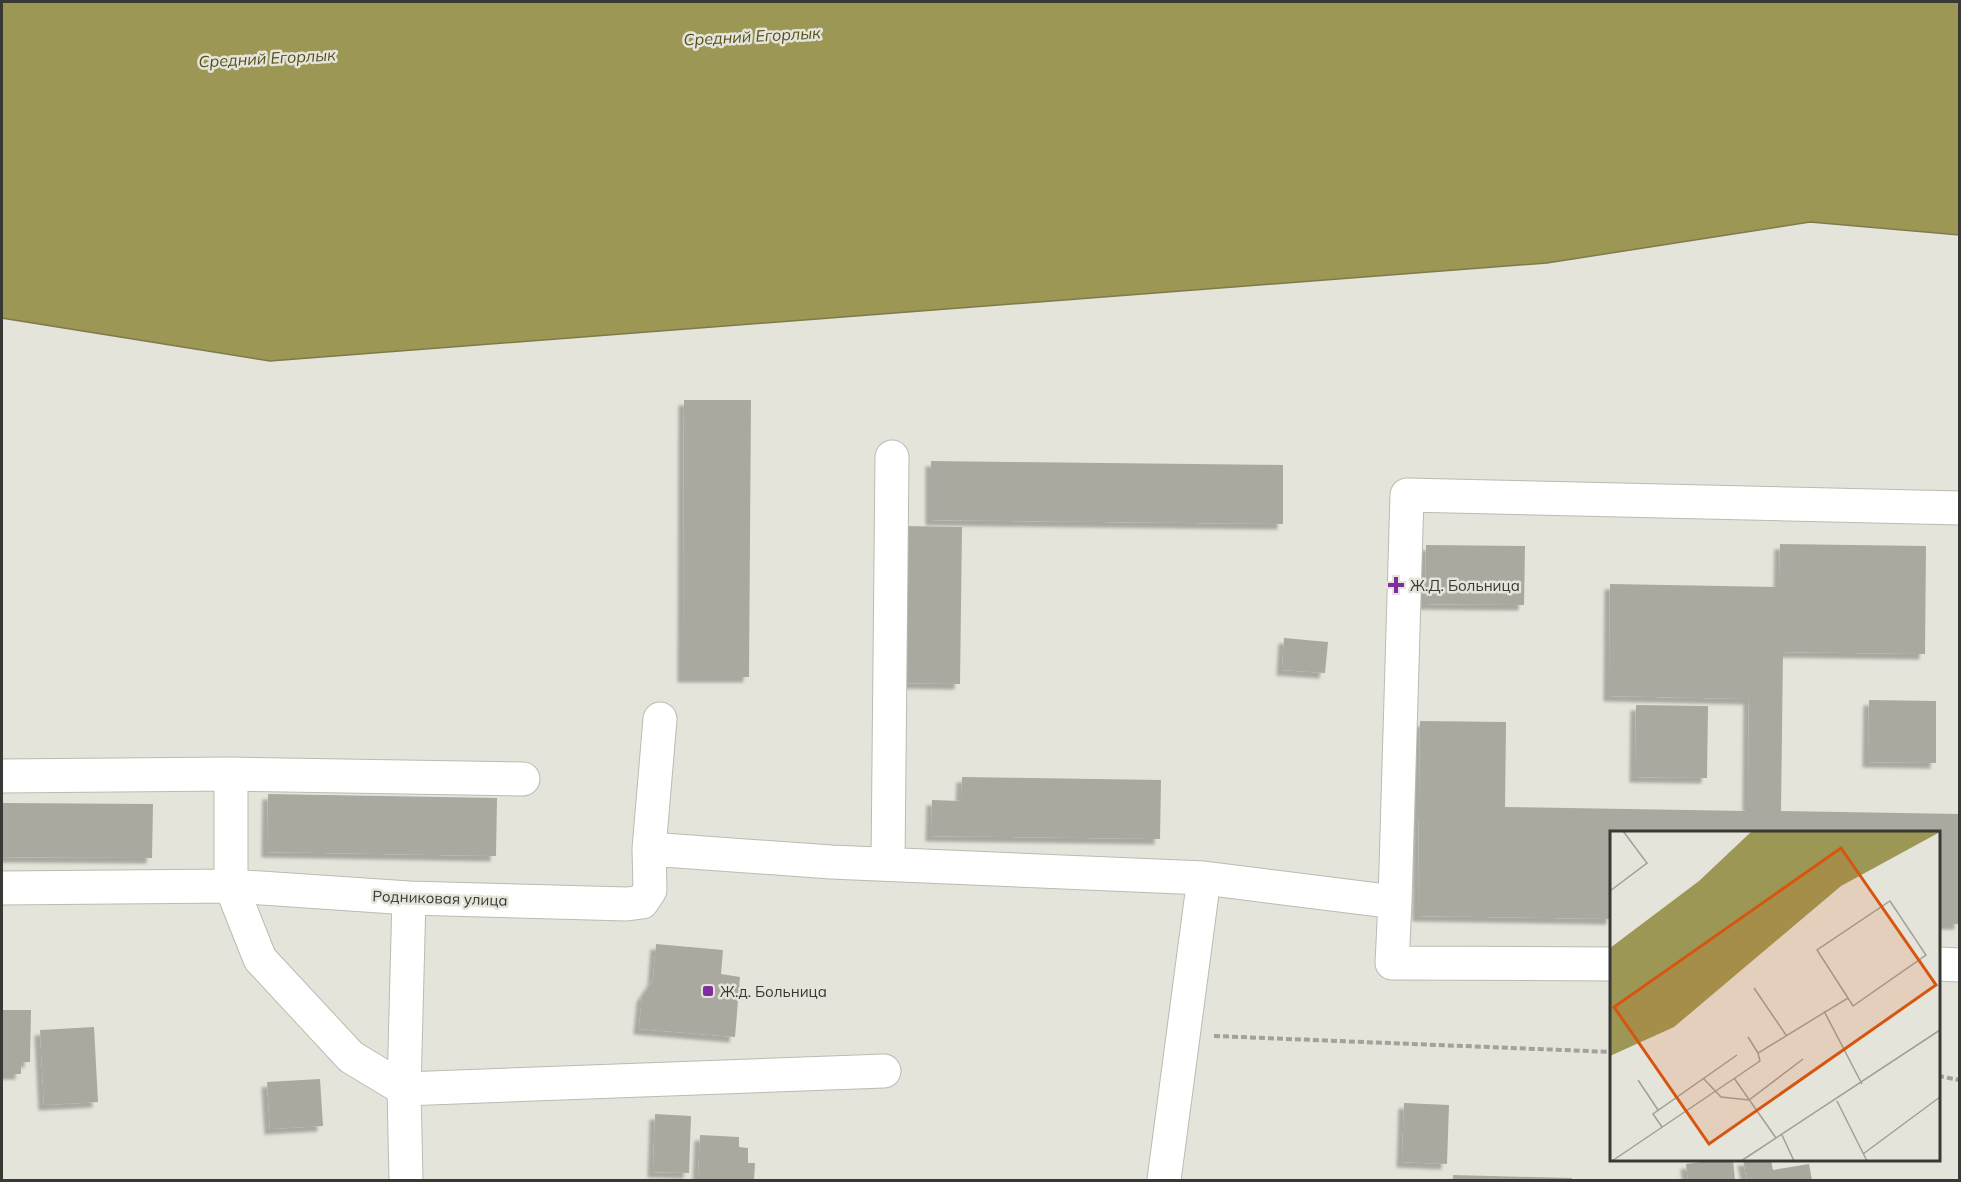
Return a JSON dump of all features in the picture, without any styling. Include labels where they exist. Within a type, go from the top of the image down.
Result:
[{"type":"street","points":[[888,864],[892,457]]},
{"type":"street","points":[[1610,964],[1392,963],[1407,495],[1959,508]]},
{"type":"street","points":[[660,718],[649,849],[831,862],[1204,878],[1395,902]]},
{"type":"street","points":[[2,776],[231,774],[524,779]]},
{"type":"street","points":[[231,774],[231,886],[260,959],[351,1057],[404,1089],[884,1071]]},
{"type":"street","name":"Родниковая улица","points":[[2,888],[231,886],[409,897],[627,904],[642,902],[650,890],[649,849]]},
{"type":"street","points":[[1164,1180],[1204,878]]},
{"type":"street","points":[[406,1180],[404,1089],[409,897]]},
{"type":"street","points":[[1940,964],[1959,964]]},
{"type":"path","points":[[1186,1023],[1610,1052]]},
{"type":"path","points":[[1940,1076],[1959,1080]]},
{"type":"water","name":"Средний Егорлык","points":[[2,2],[1959,2],[1959,235],[1810,222],[1547,263],[270,361],[2,318]]},
{"type":"building","points":[[684,400],[751,400],[749,677],[683,677]]},
{"type":"building","points":[[931,461],[1283,465],[1283,524],[931,520]]},
{"type":"building","points":[[904,526],[962,527],[960,684],[903,683]]},
{"type":"building","points":[[1780,544],[1926,546],[1925,654],[1783,652],[1781,811],[1960,814],[1960,924],[1940,924],[1940,831],[1610,831],[1610,919],[1418,916],[1420,721],[1506,722],[1505,807],[1748,811],[1749,699],[1609,696],[1610,584],[1779,587]]},
{"type":"building","points":[[1426,545],[1525,546],[1524,605],[1425,604]]},
{"type":"building","points":[[1284,638],[1328,642],[1325,673],[1282,670]]},
{"type":"building","points":[[1869,700],[1936,701],[1936,763],[1868,762]]},
{"type":"building","points":[[1636,705],[1708,706],[1707,778],[1635,777]]},
{"type":"building","points":[[962,777],[1161,780],[1160,839],[931,836],[932,800],[961,801]]},
{"type":"building","points":[[268,794],[497,798],[496,856],[267,852]]},
{"type":"building","points":[[2,803],[153,804],[152,858],[2,857]]},
{"type":"building","points":[[656,944],[723,950],[721,974],[740,977],[735,1037],[639,1029],[642,997],[653,980]]},
{"type":"building","points":[[2,1010],[31,1010],[30,1062],[21,1062],[21,1074],[2,1074]]},
{"type":"building","points":[[94,1027],[98,1102],[44,1105],[40,1030]]},
{"type":"building","points":[[320,1079],[323,1126],[270,1129],[267,1082]]},
{"type":"building","points":[[1404,1103],[1449,1105],[1447,1164],[1402,1162]]},
{"type":"building","points":[[655,1114],[691,1116],[689,1173],[653,1172]]},
{"type":"building","points":[[700,1135],[739,1137],[739,1147],[748,1148],[748,1163],[755,1163],[754,1180],[698,1180]]},
{"type":"building","points":[[1733,1161],[1735,1180],[1688,1180],[1686,1164]]},
{"type":"building","points":[[1743,1161],[1771,1161],[1773,1170],[1809,1164],[1812,1180],[1747,1180]]},
{"type":"building","points":[[1453,1175],[1572,1178],[1572,1180],[1453,1180]]},
{"type":"place","name":"Ж.Д. Больница","points":[[1396,585]]},
{"type":"place","name":"Ж.д. Больница","points":[[708,991]]}]
